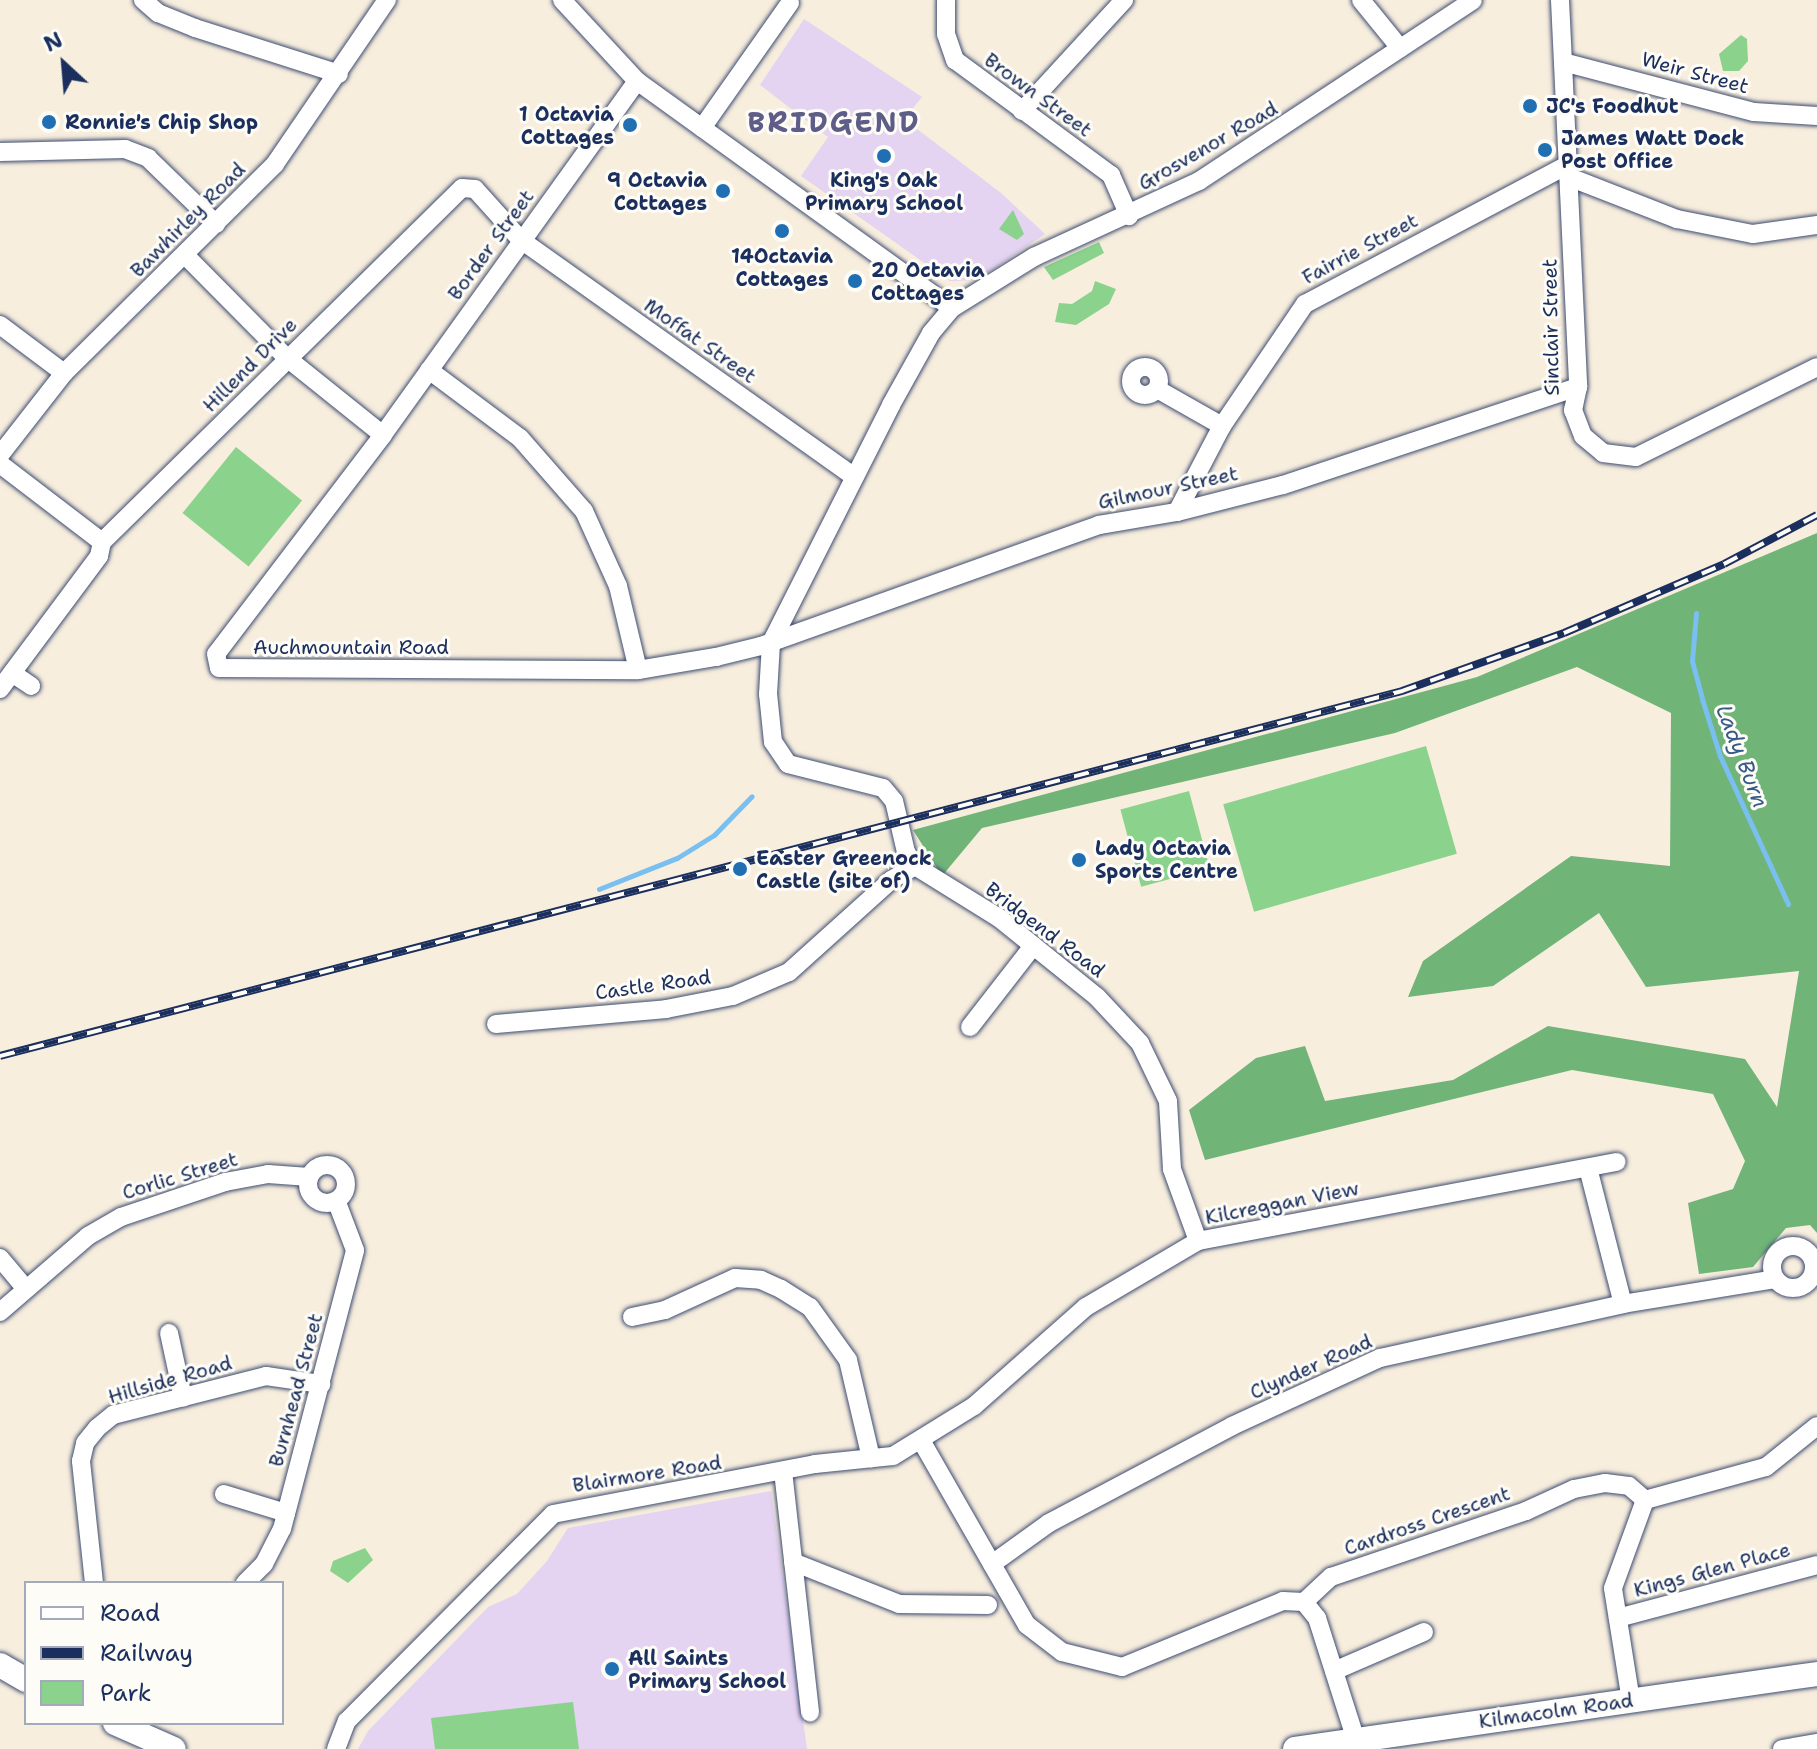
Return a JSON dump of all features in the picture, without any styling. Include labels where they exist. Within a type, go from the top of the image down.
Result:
[{"type":"main road","points":[[0,1665],[24,1679]]},
{"type":"main road","name":"Kilmacolm Road","points":[[1295,1749],[1817,1674]]},
{"type":"main road","points":[[120,1725],[174,1749]]},
{"type":"street","points":[[143,0],[158,13],[195,28],[339,74]]},
{"type":"street","name":"Bawhirley Road","points":[[0,455],[64,373],[275,164],[387,0]]},
{"type":"street","points":[[562,0],[637,81],[952,308],[931,333],[771,643],[768,694],[773,742],[788,764],[883,788],[894,801],[906,852],[915,866]]},
{"type":"street","name":"Brown Street","points":[[946,0],[946,34],[955,60],[1111,175],[1129,216]]},
{"type":"street","points":[[1022,111],[1124,0]]},
{"type":"street","points":[[1361,0],[1400,48]]},
{"type":"street","name":"Grosvenor Road","points":[[952,308],[1034,257],[1129,216],[1199,181],[1473,0]]},
{"type":"street","name":"Sinclair Street","points":[[1560,0],[1578,387],[1573,410],[1583,436],[1621,459],[1650,451],[1817,368]]},
{"type":"street","points":[[702,128],[790,3]]},
{"type":"street","name":"Weir Street","points":[[1563,62],[1754,112],[1817,116]]},
{"type":"street","name":"Border Street","points":[[383,435],[637,81]]},
{"type":"street","points":[[0,152],[125,149],[148,158],[216,224]]},
{"type":"street","points":[[1568,171],[1677,219],[1753,234],[1817,225]]},
{"type":"street","name":"Fairrie Street","points":[[1177,512],[1222,426],[1305,304],[1318,292],[1568,171]]},
{"type":"street","name":"Hillend Drive","points":[[0,689],[99,556],[102,542],[452,192],[475,189],[521,240]]},
{"type":"street","name":"Moffat Street","points":[[521,240],[854,477]]},
{"type":"street","points":[[185,255],[287,358],[383,435]]},
{"type":"street","points":[[0,325],[64,373]]},
{"type":"street","points":[[429,370],[520,438],[584,511],[618,586],[638,670]]},
{"type":"street","name":"Gilmour Street","points":[[771,643],[1072,534],[1283,485],[1578,387]]},
{"type":"street","points":[[1157,389],[1222,426]]},
{"type":"street","name":"Auchmountain Road","points":[[383,435],[216,654],[219,668],[638,670],[771,643]]},
{"type":"street","points":[[0,464],[102,542]]},
{"type":"street","points":[[12,673],[31,686]]},
{"type":"street","name":"Bridgend Road","points":[[915,866],[1033,946],[1097,997],[1140,1043],[1168,1101],[1172,1169],[1198,1241]]},
{"type":"street","name":"Castle Road","points":[[496,1024],[666,1009],[733,996],[789,972],[891,880],[915,866]]},
{"type":"street","points":[[970,1027],[1033,946]]},
{"type":"street","name":"Kilcreggan View","points":[[922,1442],[974,1406],[1086,1307],[1198,1241],[1617,1162]]},
{"type":"street","name":"Corlic Street","points":[[0,1312],[88,1236],[160,1202],[268,1174],[309,1177],[321,1165],[339,1169],[346,1184],[336,1200]]},
{"type":"street","points":[[1588,1168],[1623,1304]]},
{"type":"street","points":[[309,1177],[312,1196],[323,1203],[336,1200]]},
{"type":"street","name":"Burnhead Street","points":[[247,1581],[264,1564],[286,1513],[355,1250],[336,1200]]},
{"type":"street","points":[[0,1258],[25,1288]]},
{"type":"street","points":[[632,1317],[665,1310],[735,1278],[761,1280],[781,1289],[810,1307],[848,1360],[871,1458]]},
{"type":"street","name":"Clynder Road","points":[[992,1564],[1063,1515],[1232,1426],[1380,1358],[1623,1304],[1775,1279]]},
{"type":"street","points":[[169,1333],[183,1398]]},
{"type":"street","name":"Hillside Road","points":[[94,1581],[82,1496],[85,1443],[113,1415],[266,1376],[321,1384]]},
{"type":"street","points":[[1631,1701],[1615,1577],[1645,1500],[1766,1467],[1817,1426]]},
{"type":"street","points":[[922,1442],[1027,1625],[1062,1652],[1122,1667],[1283,1601],[1304,1602],[1317,1618],[1356,1740]]},
{"type":"street","name":"Blairmore Road","points":[[336,1749],[347,1721],[553,1514],[783,1471],[893,1456],[922,1442]]},
{"type":"street","points":[[783,1471],[810,1712]]},
{"type":"street","name":"Cardross Crescent","points":[[1304,1602],[1331,1577],[1526,1511],[1574,1489],[1605,1483],[1629,1486],[1645,1500]]},
{"type":"street","points":[[224,1494],[286,1513]]},
{"type":"street","points":[[793,1562],[899,1604],[988,1605]]},
{"type":"street","name":"Kings Glen Place","points":[[1618,1618],[1817,1565]]},
{"type":"street","points":[[1334,1671],[1424,1632]]},
{"type":"street","points":[[1782,1749],[1817,1743]]},
{"type":"shaded area","name":"King's Oak Primary School","points":[[804,19],[922,97],[904,119],[1001,193],[1045,234],[977,280],[950,281],[801,176],[828,137],[760,85]]},
{"type":"shaded area","name":"All Saints Primary School","points":[[771,1491],[807,1749],[358,1749],[368,1731],[488,1607],[517,1594],[547,1561],[568,1528]]},
{"type":"green space","points":[[1741,35],[1747,39],[1748,61],[1739,71],[1723,71],[1719,54]]},
{"type":"green space","points":[[1013,210],[1024,234],[1017,240],[999,229]]},
{"type":"green space","points":[[1099,242],[1104,253],[1053,280],[1044,267]]},
{"type":"green space","points":[[1095,281],[1116,289],[1109,304],[1076,325],[1055,322],[1059,303],[1072,304],[1092,291]]},
{"type":"green space","points":[[236,447],[302,500],[249,567],[183,513]]},
{"type":"green space","points":[[1817,533],[1817,1233],[1810,1225],[1786,1228],[1753,1267],[1699,1274],[1688,1203],[1733,1189],[1745,1161],[1713,1094],[1572,1070],[1205,1160],[1189,1110],[1256,1058],[1305,1046],[1325,1101],[1453,1080],[1548,1026],[1745,1059],[1777,1107],[1799,971],[1646,987],[1599,913],[1493,986],[1408,997],[1423,961],[1571,856],[1670,866],[1671,713],[1577,667],[1395,733],[982,828],[942,876],[913,830],[1477,677]]},
{"type":"green space","points":[[1426,746],[1457,854],[1254,912],[1223,804]]},
{"type":"green space","points":[[1189,791],[1210,868],[1141,887],[1120,809]]},
{"type":"green space","points":[[365,1548],[373,1560],[348,1583],[330,1571],[333,1561]]},
{"type":"green space","points":[[573,1702],[579,1749],[435,1749],[431,1718]]},
{"type":"waterway","name":"Lady Burn","points":[[1696,613],[1692,661],[1720,756],[1788,904]]},
{"type":"waterway","points":[[599,889],[677,858],[714,835],[752,796]]},
{"type":"railway","points":[[0,1056],[1402,691],[1564,633],[1724,564],[1817,515]]},
{"type":"place","name":"JC's Foodhut","points":[[1530,106]]},
{"type":"place","name":"Ronnie's Chip Shop","points":[[49,122]]},
{"type":"place","name":"1 Octavia Cottages","points":[[630,125]]},
{"type":"place","name":"James Watt Dock Post Office","points":[[1545,150]]},
{"type":"place","name":"King's Oak Primary School","points":[[884,156]]},
{"type":"place","name":"9 Octavia Cottages","points":[[723,191]]},
{"type":"place","name":"14Octavia Cottages","points":[[782,231]]},
{"type":"place","name":"20 Octavia Cottages","points":[[855,281]]},
{"type":"place","name":"Lady Octavia Sports Centre","points":[[1079,860]]},
{"type":"place","name":"Easter Greenock Castle (site of)","points":[[740,869]]},
{"type":"place","name":"All Saints Primary School","points":[[612,1669]]},
{"type":"district","name":"BRIDGEND","points":[[834,122]]}]
